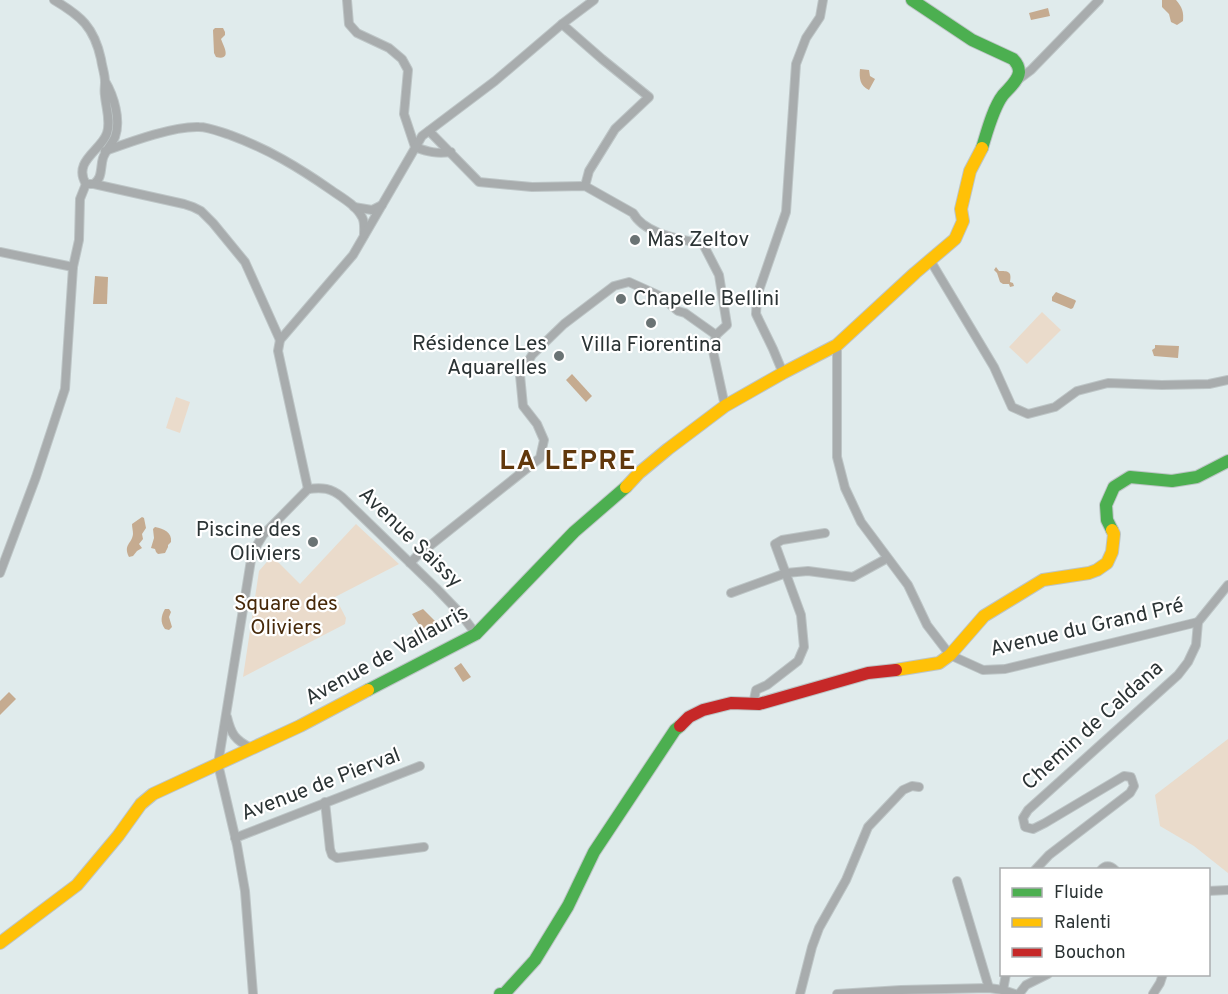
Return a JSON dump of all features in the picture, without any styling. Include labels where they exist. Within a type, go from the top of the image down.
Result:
[{"type":"main road","points":[[912,0],[972,40],[1013,59],[1019,71],[1015,82]]},
{"type":"main road","name":"Avenue de Vallauris","points":[[0,943],[77,885],[153,794],[300,726],[476,634],[544,561],[592,515],[668,449],[725,406],[837,345],[959,234],[963,221],[961,209],[969,171],[982,148],[1001,98],[1015,82]]},
{"type":"main road","points":[[503,994],[536,960],[568,906],[594,852],[675,730],[689,717],[703,710],[731,703],[759,704],[868,674],[939,663],[950,655],[984,616],[1043,580],[1089,573],[1107,563],[1112,552],[1114,534],[1107,520],[1106,505],[1114,487],[1130,477],[1172,481],[1197,477],[1228,461]]},
{"type":"street","points":[[54,0],[91,29],[99,49],[105,81],[108,131],[88,158],[82,177],[90,184],[184,204],[201,211],[245,262],[280,340]]},
{"type":"street","points":[[347,0],[349,24],[357,33],[389,48],[402,59],[408,70],[404,114],[415,147]]},
{"type":"street","points":[[253,994],[245,891],[236,838],[218,764],[250,568],[257,545],[263,535],[308,489],[278,345],[340,271],[364,238],[415,147],[425,134],[495,81],[594,0]]},
{"type":"street","points":[[783,373],[756,314],[756,296],[786,212],[796,64],[806,38],[820,17],[823,0]]},
{"type":"street","points":[[1015,82],[1031,70],[1099,0]]},
{"type":"street","points":[[562,24],[649,97],[615,129],[589,171],[585,186]]},
{"type":"street","points":[[0,573],[36,477],[65,389],[73,267],[78,252],[81,199],[90,184],[98,181],[106,151],[116,131],[117,120],[113,100],[105,81]]},
{"type":"street","points":[[88,158],[172,130],[202,127],[217,131],[264,148],[286,160],[354,207],[364,221],[364,238]]},
{"type":"street","points":[[116,131],[122,140],[129,143]]},
{"type":"street","points":[[425,134],[451,152],[479,182],[532,187],[585,186],[633,213],[636,218],[662,234],[703,244],[719,275],[727,325],[716,335],[713,351],[725,406]]},
{"type":"street","points":[[415,147],[438,154],[451,152]]},
{"type":"street","points":[[354,207],[372,210],[382,205]]},
{"type":"street","points":[[0,252],[73,267]]},
{"type":"street","points":[[930,260],[994,367],[1012,407],[1028,414],[1055,407],[1077,391],[1108,383],[1209,384],[1228,380]]},
{"type":"street","points":[[427,548],[540,458],[544,440],[537,424],[523,406],[520,375],[532,355],[564,324],[614,286],[629,282],[660,296],[678,311],[685,313],[716,335]]},
{"type":"street","points":[[837,345],[837,457],[845,488],[861,522],[908,585],[927,625],[950,655]]},
{"type":"street","name":"Avenue Saissy","points":[[308,489],[320,488],[336,492],[436,588],[476,634]]},
{"type":"street","points":[[753,704],[756,690],[767,685],[798,661],[804,647],[801,615],[775,544],[782,540],[825,533]]},
{"type":"street","points":[[410,563],[418,554]]},
{"type":"street","points":[[730,592],[786,573],[807,571],[853,577],[884,560]]},
{"type":"street","name":"Chemin de Caldana","points":[[1037,868],[1049,855],[1130,793],[1134,786],[1131,777],[1124,776],[1033,829],[1025,826],[1023,818],[1028,810],[1178,675],[1188,662],[1196,645],[1198,622],[1228,585]]},
{"type":"street","name":"Avenue du Grand Pré","points":[[950,655],[983,670],[1005,669],[1198,622]]},
{"type":"street","points":[[226,713],[234,737],[251,748]]},
{"type":"street","name":"Avenue de Pierval","points":[[236,838],[420,766]]},
{"type":"street","points":[[800,994],[819,928],[846,880],[868,827],[903,790],[912,786],[919,787]]},
{"type":"street","points":[[325,802],[330,849],[332,855],[337,858],[424,847]]},
{"type":"street","points":[[957,881],[989,988]]},
{"type":"street","points":[[1210,891],[1228,890]]},
{"type":"street","points":[[1003,990],[1006,976]]},
{"type":"street","points":[[837,994],[889,990],[989,988],[1017,994],[1026,985],[1046,976]]},
{"type":"street","points":[[1153,994],[1163,976]]},
{"type":"green space","points":[[1042,312],[1061,330],[1027,364],[1009,347]]},
{"type":"green space","points":[[176,397],[190,402],[180,433],[166,428]]},
{"type":"green space","name":"Square des Oliviers","points":[[356,524],[399,564],[335,597],[346,618],[345,624],[243,677],[259,571],[272,556],[300,584]]},
{"type":"green space","points":[[1228,739],[1228,873],[1194,846],[1160,826],[1155,795]]},
{"type":"shaded area","points":[[1162,0],[1176,0],[1182,10],[1183,21],[1177,25],[1171,22],[1169,14],[1162,7]]},
{"type":"shaded area","points":[[1048,8],[1050,16],[1031,20],[1029,13]]},
{"type":"shaded area","points":[[223,28],[225,32],[221,39],[226,55],[221,58],[216,57],[214,53],[213,30]]},
{"type":"shaded area","points":[[860,69],[869,70],[870,76],[875,79],[869,90],[861,81]]},
{"type":"shaded area","points":[[996,267],[999,271],[1009,272],[1010,282],[1014,286],[1010,287],[1009,284],[1000,282],[994,270]]},
{"type":"shaded area","points":[[95,276],[108,277],[107,304],[93,304]]},
{"type":"shaded area","points":[[1056,292],[1075,300],[1073,308],[1052,301]]},
{"type":"shaded area","points":[[1155,345],[1179,346],[1178,358],[1154,356],[1152,350]]},
{"type":"shaded area","points":[[572,374],[592,396],[586,402],[566,380]]},
{"type":"shaded area","points":[[142,517],[146,528],[139,544],[142,548],[129,557],[127,547],[133,534],[132,524]]},
{"type":"shaded area","points":[[155,527],[169,533],[171,542],[165,553],[158,554],[155,549],[151,548]]},
{"type":"shaded area","points":[[165,609],[171,612],[169,617],[172,627],[169,630],[165,629],[162,621]]},
{"type":"shaded area","points":[[423,609],[438,624],[424,632],[412,614]]},
{"type":"shaded area","points":[[461,663],[471,677],[463,682],[454,668]]},
{"type":"shaded area","points":[[9,692],[16,699],[0,715],[0,701]]},
{"type":"traffic: fast","points":[[912,0],[972,40],[1013,59],[1017,65],[1019,70],[1017,78],[996,107],[982,148]]},
{"type":"traffic: fast","points":[[1112,530],[1107,520],[1106,505],[1114,487],[1130,477],[1172,481],[1197,477],[1228,461]]},
{"type":"traffic: fast","points":[[368,690],[476,634],[574,532],[626,487]]},
{"type":"traffic: fast","points":[[500,994],[504,994],[535,960],[568,906],[594,852],[675,730],[680,726]]},
{"type":"traffic: slow","points":[[626,487],[668,449],[725,406],[837,345],[955,239],[963,221],[961,209],[970,171],[982,148]]},
{"type":"traffic: slow","points":[[896,670],[939,663],[950,655],[984,616],[1043,580],[1097,570],[1107,563],[1112,552],[1114,534],[1112,530]]},
{"type":"traffic: slow","points":[[0,943],[77,885],[141,804],[153,794],[300,726],[368,690]]},
{"type":"traffic: jam","points":[[680,726],[689,717],[703,710],[731,703],[759,704],[868,673],[896,670]]},
{"type":"place","name":"Mas Zeltov","points":[[635,240]]},
{"type":"place","name":"Chapelle Bellini","points":[[621,299]]},
{"type":"place","name":"Villa Fiorentina","points":[[651,323]]},
{"type":"place","name":"Résidence Les Aquarelles","points":[[559,356]]},
{"type":"place","name":"Piscine des Oliviers","points":[[313,542]]},
{"type":"district","name":"LA LEPRE","points":[[568,462]]}]
